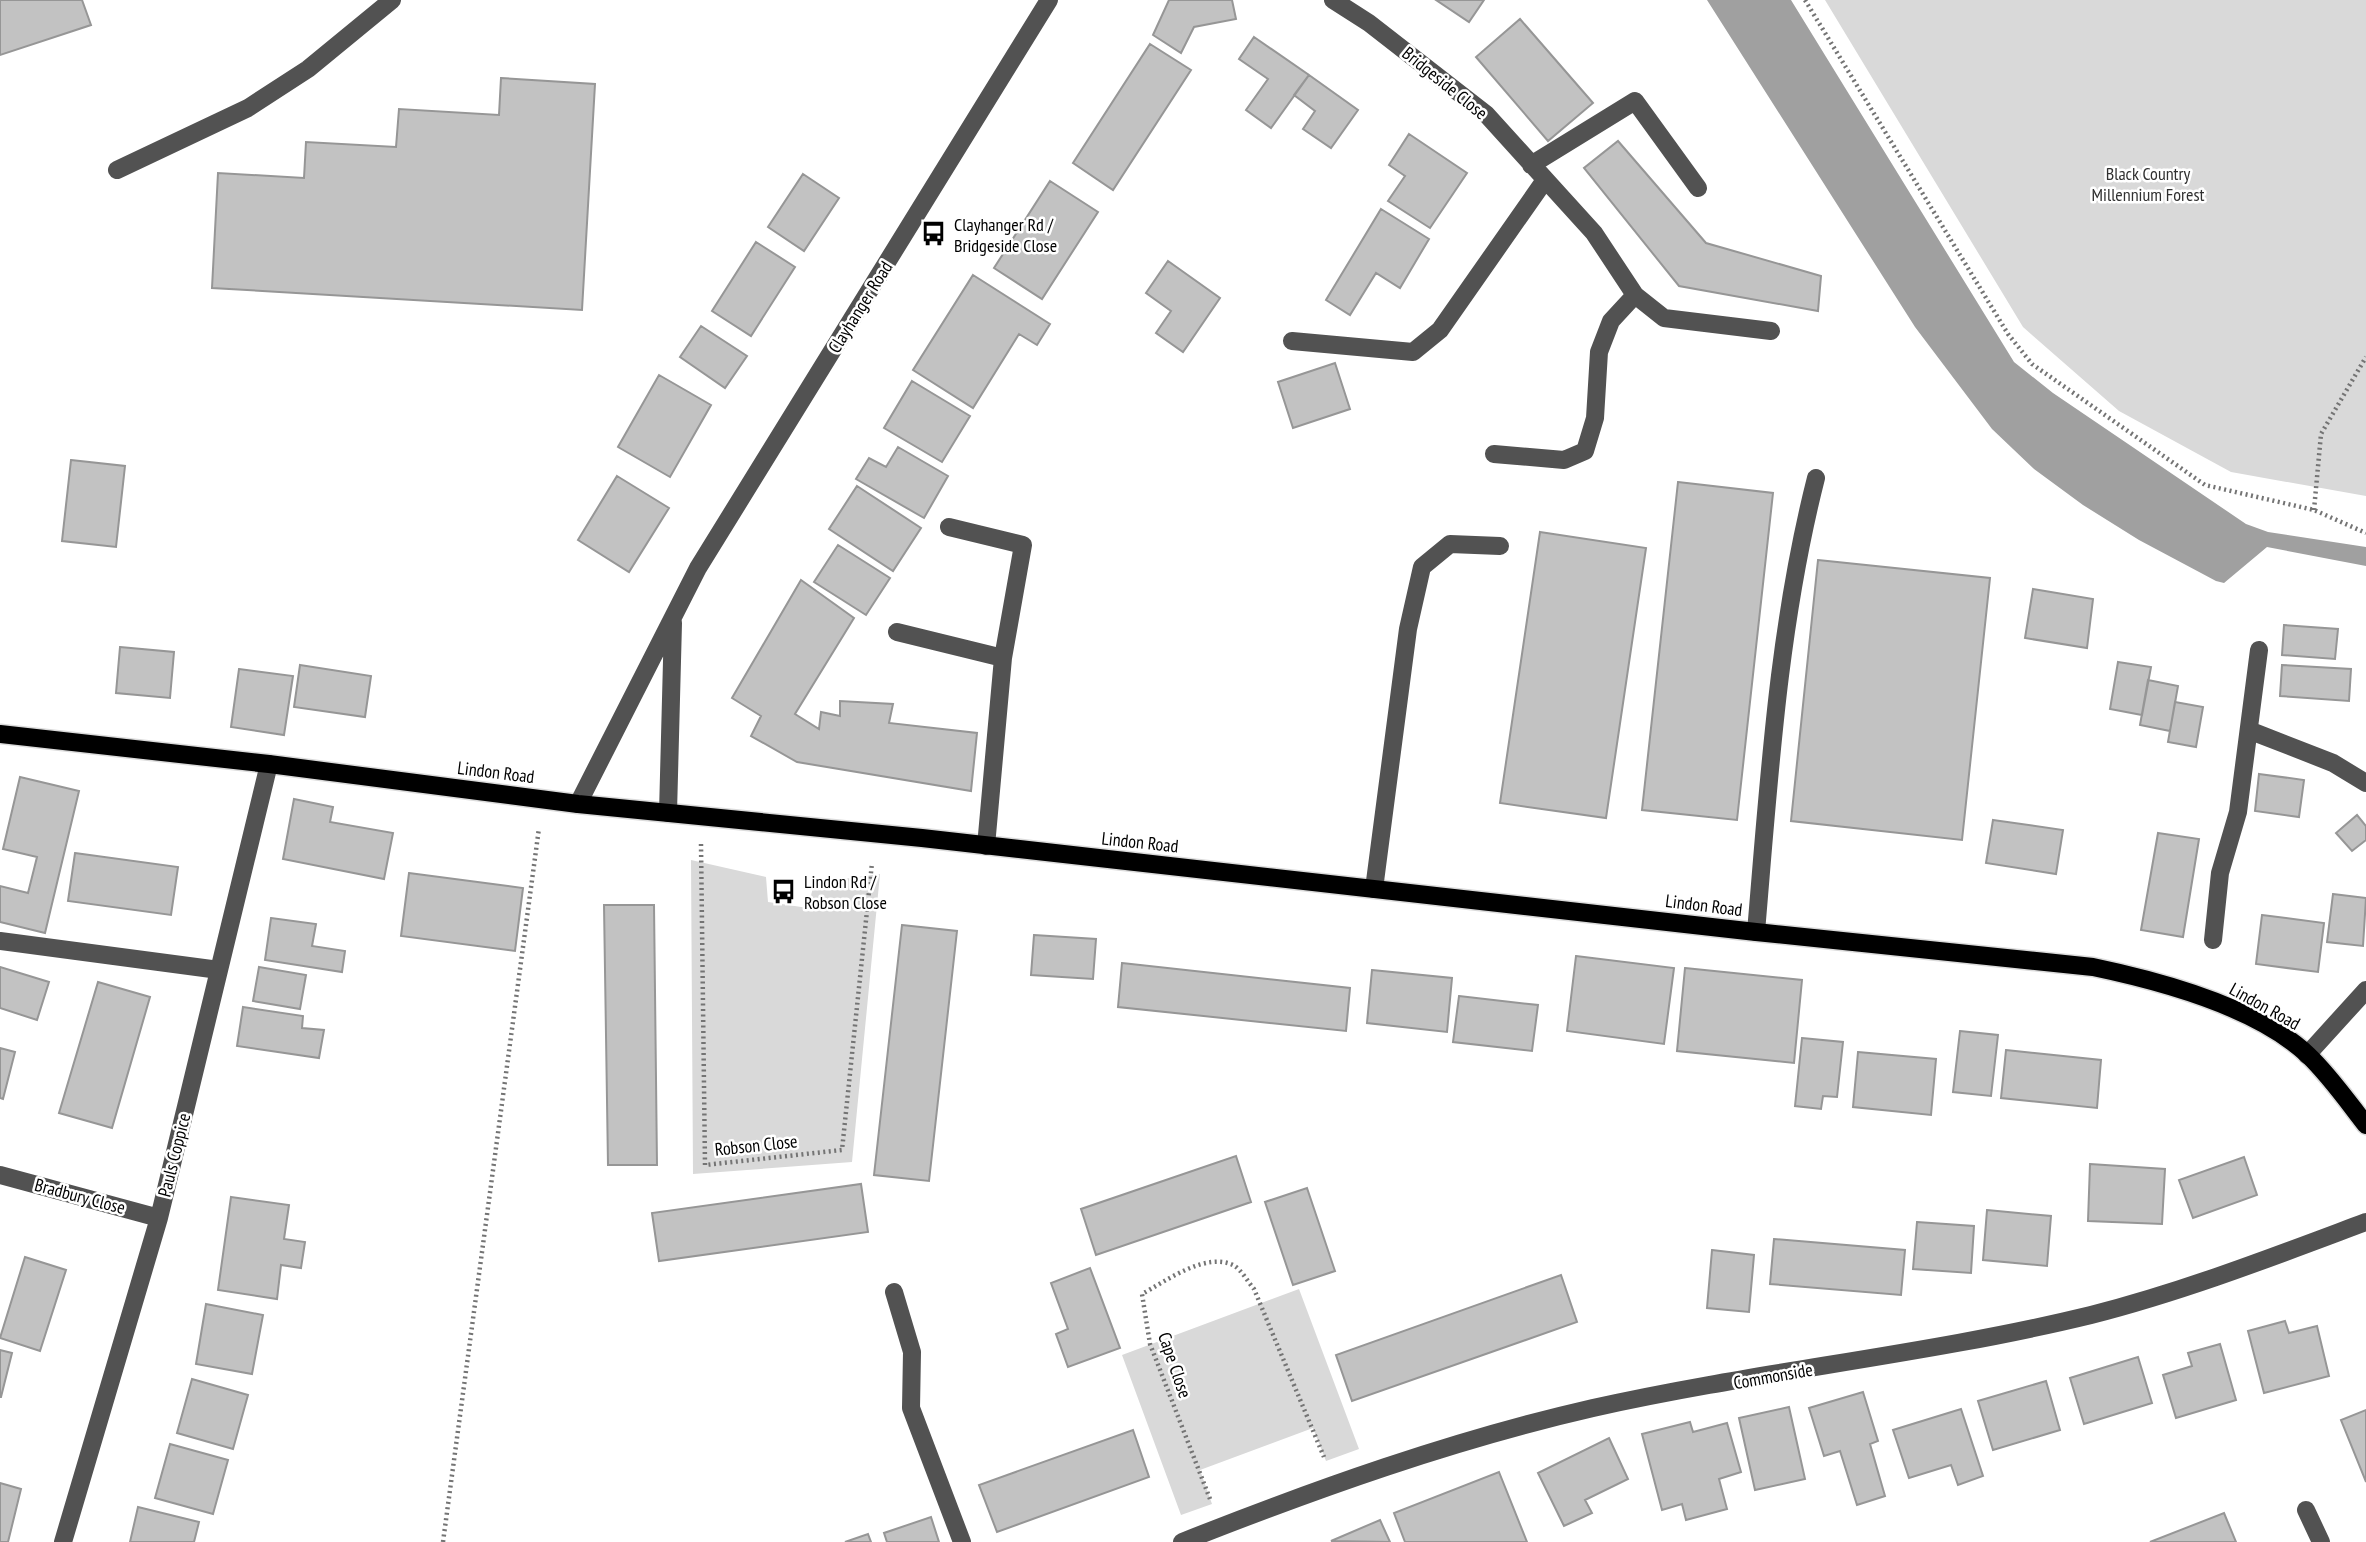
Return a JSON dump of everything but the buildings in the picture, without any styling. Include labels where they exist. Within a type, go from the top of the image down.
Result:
[{"type":"main road","name":"Lindon Road","points":[[0,734],[269,764],[578,804],[2093,967],[2139,976],[2232,1008],[2308,1055],[2366,1125]]},
{"type":"street","points":[[117,170],[248,108],[308,69],[392,0]]},
{"type":"street","name":"Bridgeside Close","points":[[1333,0],[1369,23],[1486,114],[1594,233],[1635,295],[1664,318],[1771,331]]},
{"type":"street","name":"Clayhanger Road","points":[[578,804],[698,568],[1046,1]]},
{"type":"street","points":[[1531,165],[1635,101],[1698,188]]},
{"type":"street","points":[[1292,341],[1413,352],[1440,330],[1545,180]]},
{"type":"street","points":[[1494,454],[1564,460],[1585,451],[1595,418],[1599,352],[1611,321],[1635,295]]},
{"type":"street","points":[[1756,932],[1774,719],[1800,539],[1816,478]]},
{"type":"street","points":[[949,527],[1023,545],[1003,657],[986,846]]},
{"type":"street","points":[[1374,889],[1408,629],[1422,567],[1450,544],[1500,546]]},
{"type":"street","name":"Clayhanger Road","points":[[668,813],[674,616]]},
{"type":"street","points":[[897,632],[1003,657]]},
{"type":"street","points":[[2213,940],[2220,873],[2238,812],[2259,650]]},
{"type":"street","points":[[2250,730],[2333,763],[2366,783]]},
{"type":"street","name":"Pauls Coppice","points":[[63,1542],[159,1218],[269,764]]},
{"type":"street","points":[[0,941],[219,970]]},
{"type":"street","points":[[2308,1055],[2366,990]]},
{"type":"street","name":"Bradbury Close","points":[[0,1175],[159,1218]]},
{"type":"street","name":"Commonside","points":[[1189,1541],[1334,1484],[1486,1436],[1594,1408],[1990,1337],[2093,1314],[2209,1280],[2366,1222]]},
{"type":"street","points":[[894,1292],[912,1352],[911,1408],[962,1542]]},
{"type":"street","points":[[2306,1510],[2321,1542]]},
{"type":"path","points":[[1805,0],[2008,334],[2032,364],[2205,485],[2314,510],[2366,533]]},
{"type":"path","points":[[2314,510],[2321,434],[2366,358]]},
{"type":"path","points":[[443,1542],[543,799]]},
{"type":"path","name":"Robson Close","points":[[701,816],[705,1165],[842,1150],[875,834]]},
{"type":"path","name":"Cape Close","points":[[1220,1527],[1150,1343],[1142,1294],[1181,1272],[1217,1260],[1235,1266],[1254,1289],[1334,1484]]},
{"type":"green space","name":"Black Country Millennium Forest","points":[[1825,0],[2366,0],[2366,496],[2231,472],[2119,411],[2023,327]]},
{"type":"green space","points":[[691,860],[766,877],[768,902],[808,908],[814,883],[880,874],[852,1162],[693,1174]]},
{"type":"green space","points":[[1299,1289],[1359,1449],[1326,1461],[1313,1428],[1200,1470],[1212,1504],[1181,1515],[1122,1355]]},
{"type":"shaded area","points":[[1707,0],[1791,0],[2014,362],[2053,393],[2246,524],[2268,532],[2366,547],[2366,566],[2267,547],[2224,583],[2216,581],[2139,540],[2083,505],[2034,469],[1992,429],[1915,327]]},
{"type":"place","name":"Clayhanger Rd / Bridgeside Close","points":[[934,234]]},
{"type":"place","name":"Lindon Rd / Robson Close","points":[[784,891]]}]
